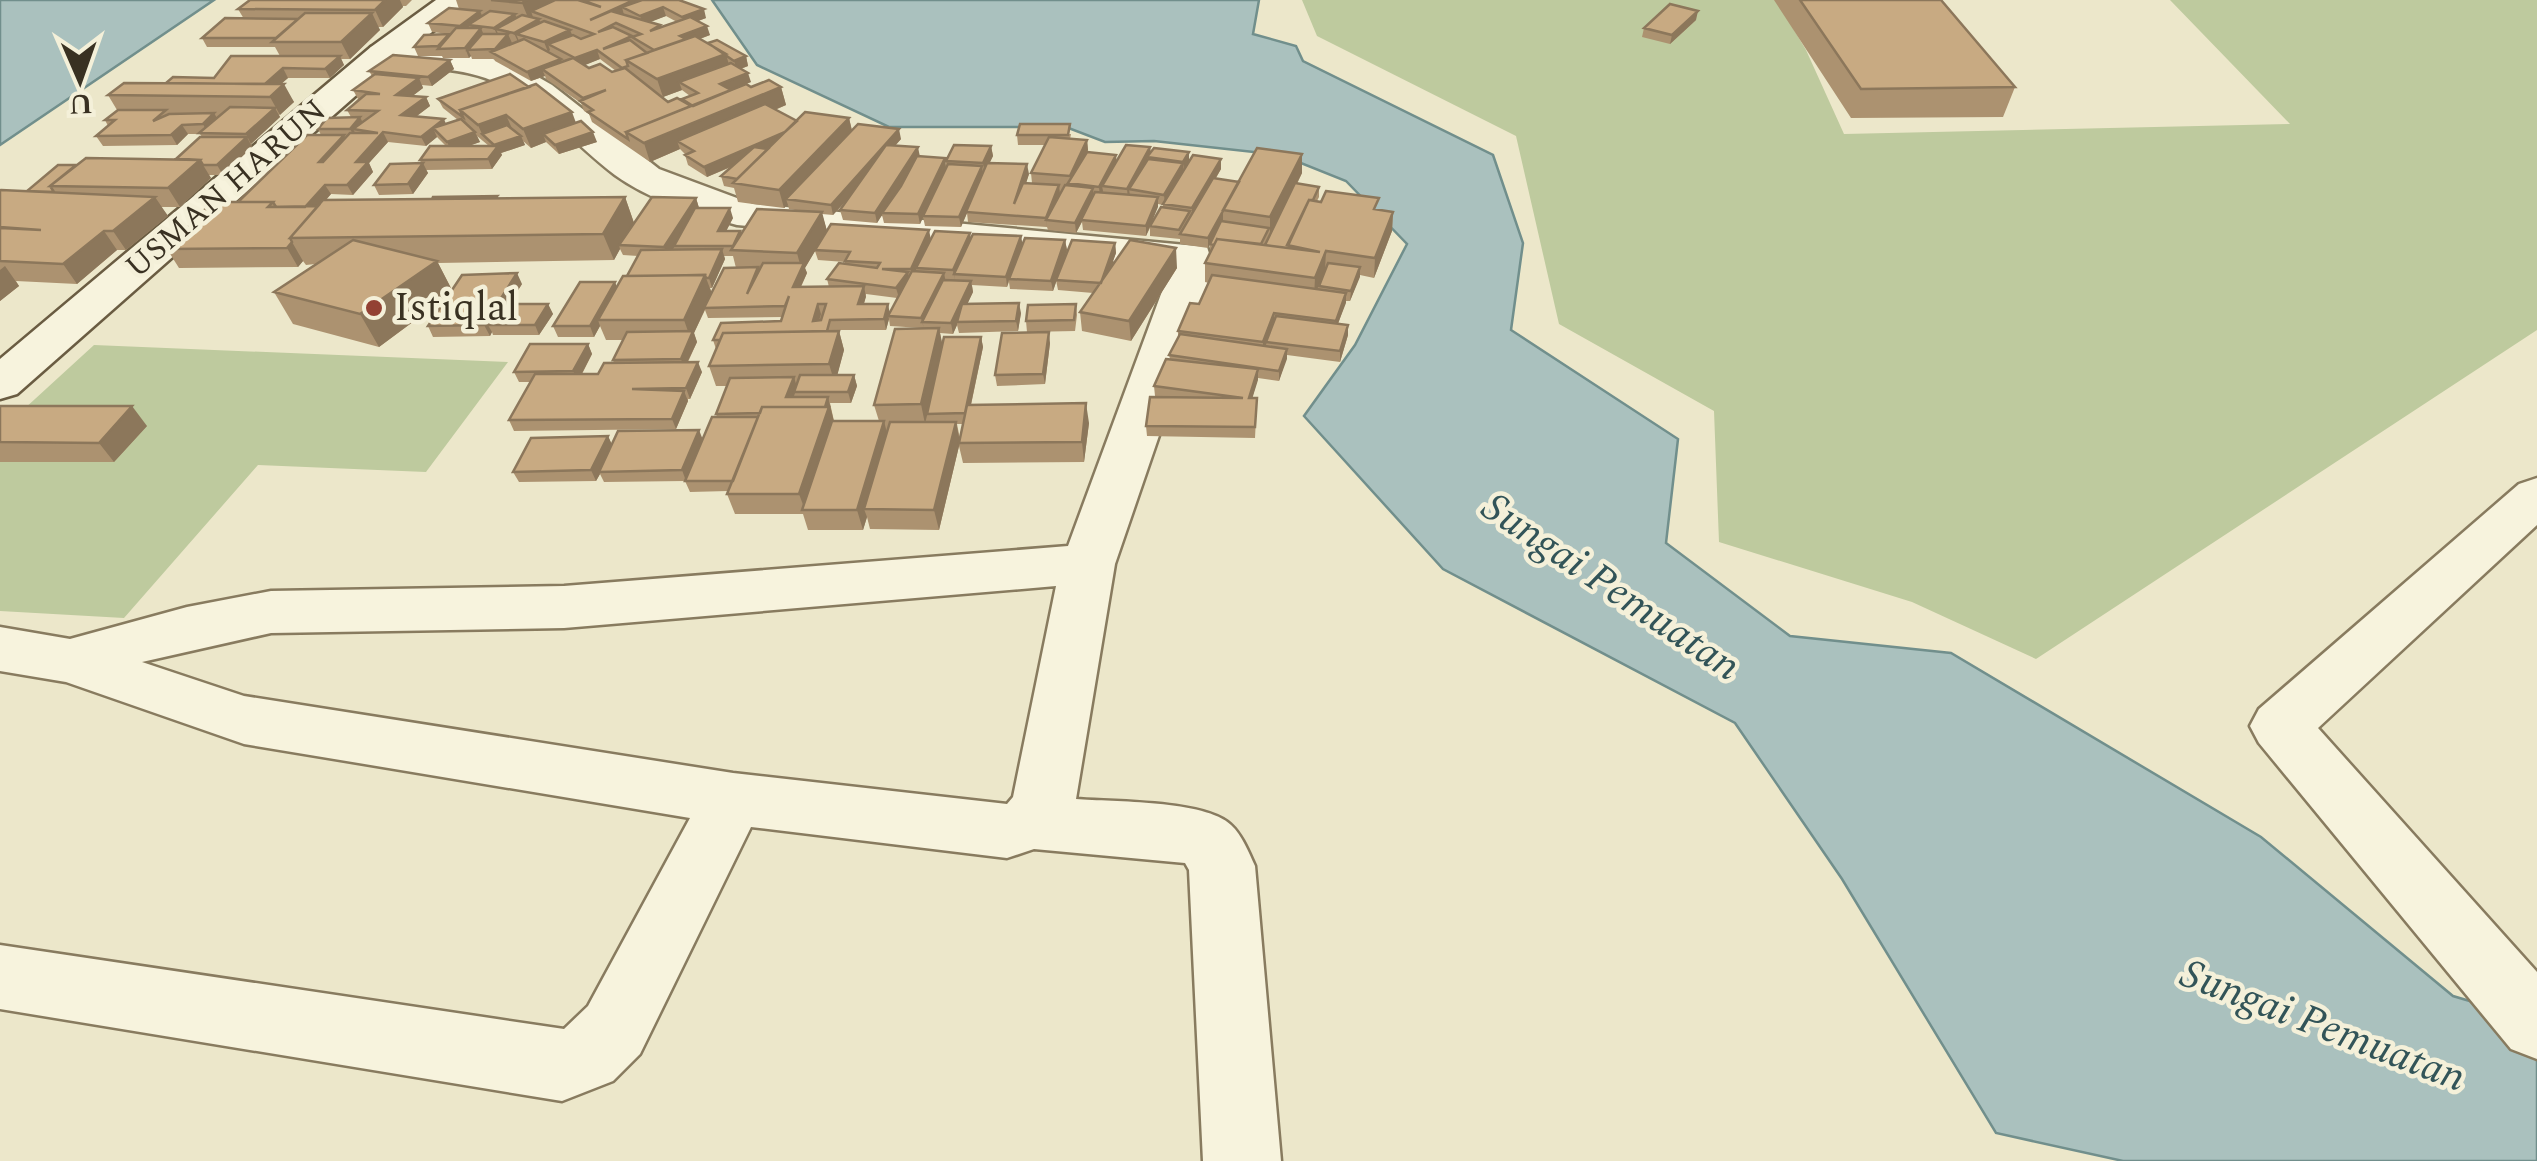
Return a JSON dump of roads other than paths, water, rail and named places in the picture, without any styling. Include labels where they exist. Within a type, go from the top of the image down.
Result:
[{"type":"street","name":"USMAN HARUN","points":[[0,384],[383,54],[457,0]]},
{"type":"street","points":[[383,54],[468,62],[499,71],[536,89],[590,129],[630,167],[660,185],[689,199],[751,216],[1192,256],[1193,272],[1088,564],[1045,797],[1034,822]]},
{"type":"street","points":[[2537,496],[2280,726],[2537,1025]]},
{"type":"street","points":[[70,661],[187,628],[271,612],[564,608],[1088,564]]},
{"type":"street","points":[[0,649],[70,661],[244,720],[733,799],[1008,831],[1034,822],[1191,836],[1216,851],[1222,866],[1242,1161]]},
{"type":"street","points":[[0,977],[551,1066],[572,1065],[592,1056],[614,1030],[733,799]]},
{"type":"water","points":[[0,0],[214,0],[0,145]]},
{"type":"water","name":"Sungai Pemuatan","points":[[712,0],[1259,0],[1253,34],[1296,46],[1303,61],[1493,155],[1523,243],[1511,330],[1678,439],[1666,543],[1790,636],[1951,653],[2261,837],[2453,996],[2537,1021],[2537,1161],[2123,1161],[1996,1133],[1842,879],[1735,723],[1443,569],[1304,416],[1355,345],[1407,244],[1346,181],[1281,155],[1154,141],[1105,142],[1066,127],[889,127],[757,65]]},
{"type":"place","name":"Istiqlal","points":[[374,308]]}]
